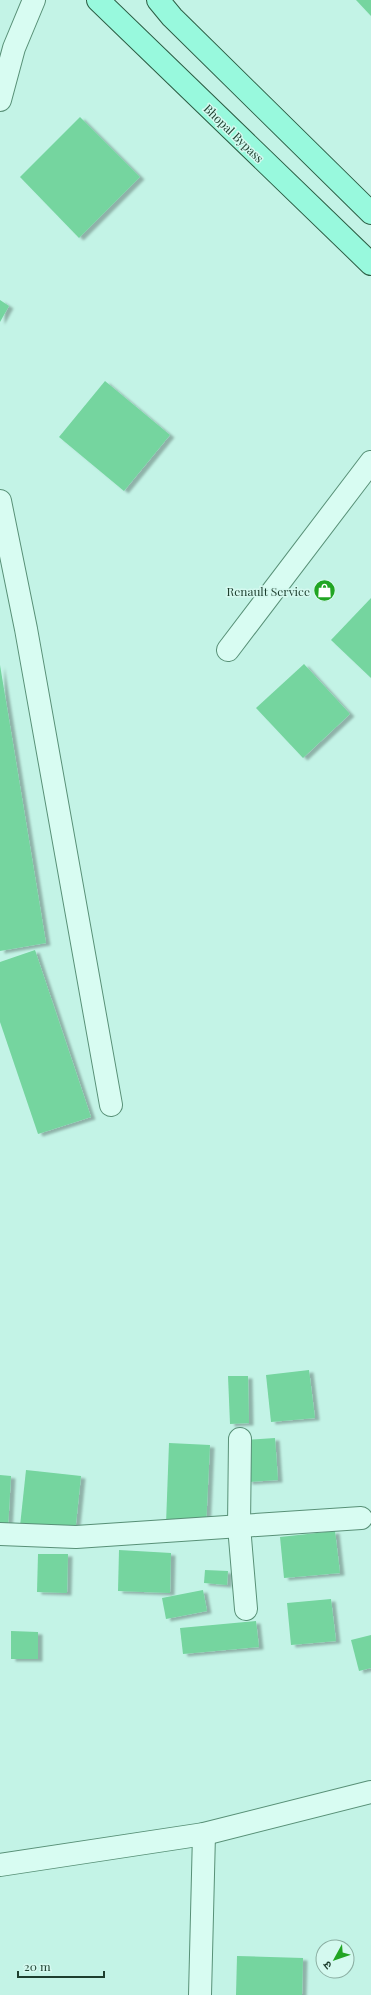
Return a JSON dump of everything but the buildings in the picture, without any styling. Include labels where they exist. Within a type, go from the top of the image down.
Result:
[{"type":"main road","name":"Bhopal Bypass","points":[[98,0],[371,264]]},
{"type":"main road","points":[[158,0],[172,17],[371,213]]},
{"type":"street","points":[[0,100],[7,46],[34,0]]},
{"type":"street","points":[[228,650],[371,462]]},
{"type":"street","points":[[0,501],[28,645],[111,1106]]},
{"type":"street","points":[[240,1439],[239,1526],[246,1609]]},
{"type":"street","points":[[0,1534],[76,1537],[361,1518]]},
{"type":"street","points":[[0,1865],[204,1834],[371,1792]]},
{"type":"street","points":[[200,1995],[204,1834]]},
{"type":"place","name":"Renault Service","points":[[325,591]]}]
